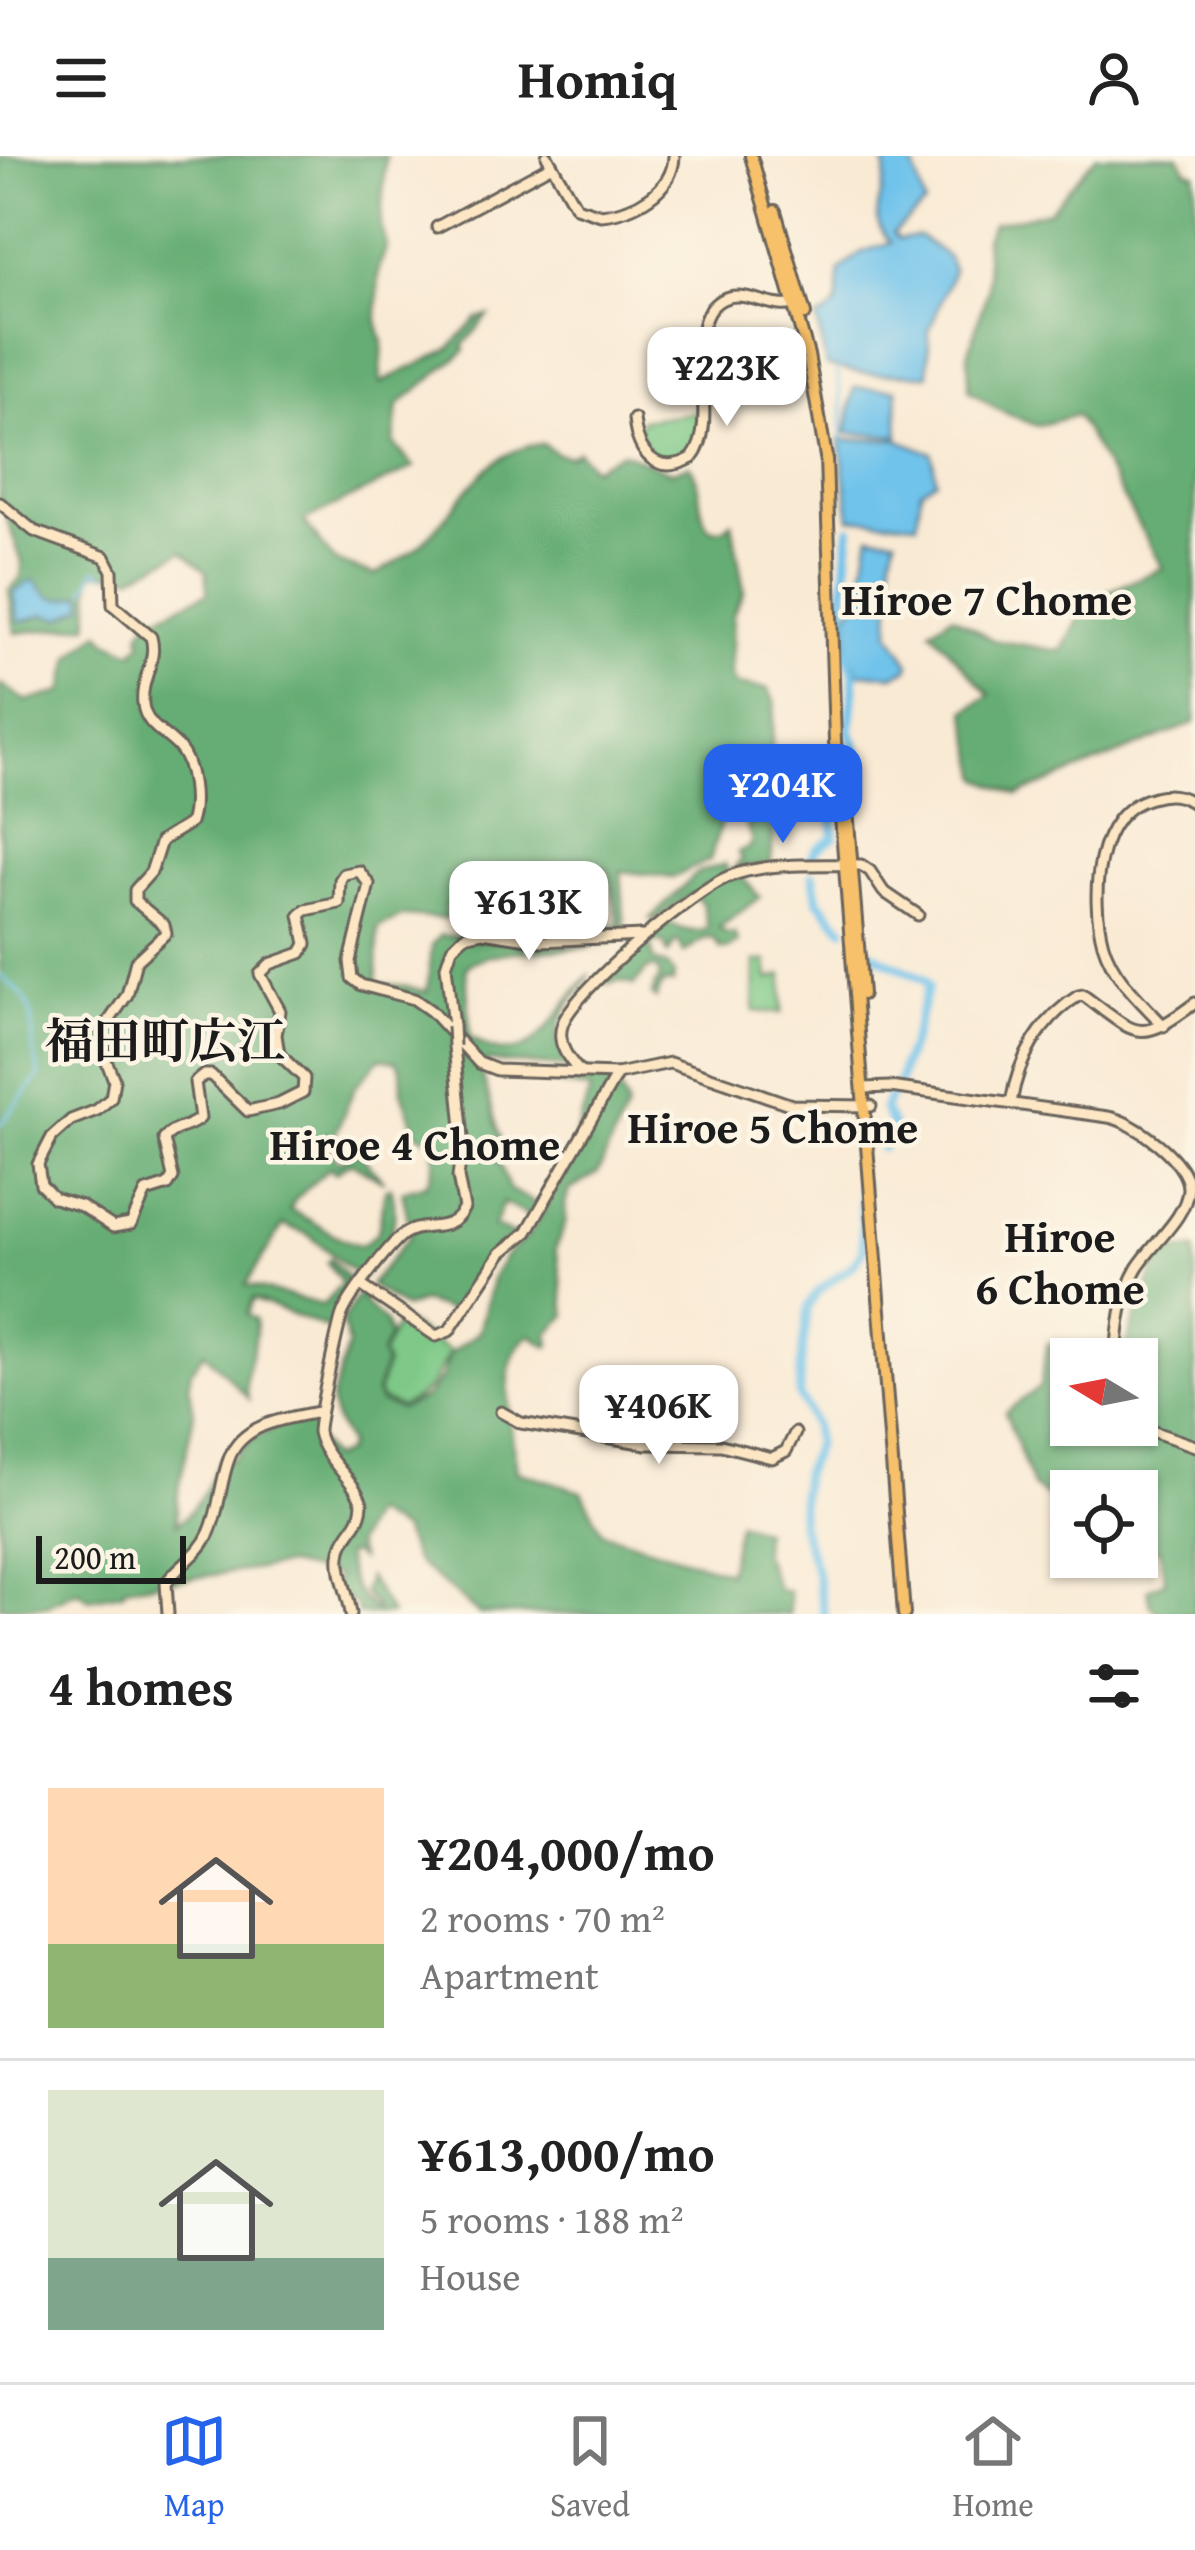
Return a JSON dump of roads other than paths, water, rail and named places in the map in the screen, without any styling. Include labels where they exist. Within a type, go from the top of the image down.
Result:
[{"type":"main road","points":[[755,156],[798,303],[826,457],[833,693],[908,1614]]},
{"type":"street","points":[[437,227],[549,161],[576,207],[609,215],[664,186],[671,177],[674,156]]},
{"type":"street","points":[[634,419],[638,445],[650,460],[672,465],[692,458],[704,432],[702,333],[708,311],[736,296],[775,307],[798,303]]},
{"type":"street","points":[[0,503],[34,531],[105,557],[112,571],[113,605],[146,629],[154,644],[142,703],[154,726],[184,755],[193,802],[190,823],[158,845],[154,867],[134,895],[164,925],[166,933],[136,961],[127,994],[102,1031],[113,1091],[106,1105],[66,1123],[46,1146],[38,1172],[46,1192],[81,1206],[113,1227],[127,1226],[146,1192],[168,1185],[173,1177],[164,1139],[200,1118],[194,1091],[200,1077],[212,1075],[248,1111],[303,1092],[304,1078],[279,1054],[280,1011],[260,974],[270,964],[301,953],[306,944],[300,915],[339,903],[340,880],[359,871],[369,884],[349,970],[361,985],[414,999],[488,1067],[617,1074],[670,1063],[791,1105],[867,1106]]},
{"type":"street","points":[[1164,1026],[1110,962],[1099,917],[1101,857],[1110,828],[1134,803],[1169,794],[1195,804]]},
{"type":"street","points":[[581,1073],[564,1050],[563,1021],[603,972],[646,934],[734,874],[866,866],[883,891],[917,915]]},
{"type":"street","points":[[352,1614],[340,1557],[345,1540],[359,1522],[362,1503],[321,1440],[319,1412],[342,1313],[403,1235],[422,1227],[446,1227],[461,1214],[465,1202],[458,1170],[464,1138],[446,966],[452,948],[464,936],[482,932],[541,941],[629,939],[646,934]]},
{"type":"street","points":[[1011,1103],[1020,1068],[1043,1023],[1078,995],[1136,1031],[1164,1026],[1195,1003]]},
{"type":"street","points":[[362,1286],[442,1336],[501,1253],[527,1232],[617,1074]]},
{"type":"street","points":[[866,1088],[896,1087],[1129,1123],[1153,1139],[1184,1174],[1188,1190],[1183,1205],[1138,1265],[1127,1290],[1119,1338]]},
{"type":"street","points":[[168,1614],[166,1583],[193,1558],[209,1533],[229,1459],[237,1446],[270,1422],[319,1412]]},
{"type":"street","points":[[501,1412],[521,1423],[619,1440],[721,1445],[772,1458],[786,1450],[795,1433]]},
{"type":"street","points":[[1158,1433],[1195,1446]]},
{"type":"water","points":[[883,156],[911,156],[925,205],[893,233],[899,239],[919,236],[948,257],[953,270],[929,331],[928,375],[861,373],[826,366],[817,319],[836,304],[840,270],[860,253],[891,242],[878,221],[885,180]]},
{"type":"water","points":[[854,388],[897,389],[899,440],[932,453],[936,480],[921,490],[917,523],[850,518],[840,440],[897,436],[846,433]]},
{"type":"water","points":[[870,535],[896,537],[890,633],[910,664],[894,675],[859,673],[848,650],[848,614],[861,587]]},
{"type":"water","points":[[33,579],[55,597],[83,594],[84,606],[61,618],[45,614],[19,622],[14,593]]},
{"type":"waterway","points":[[837,369],[842,442]]},
{"type":"waterway","points":[[850,529],[844,646],[855,675],[850,730],[858,752],[852,792]]},
{"type":"waterway","points":[[86,590],[96,569],[105,575]]},
{"type":"waterway","points":[[811,859],[817,848],[834,837],[832,807]]},
{"type":"waterway","points":[[813,875],[818,900],[843,929]]},
{"type":"waterway","points":[[864,949],[924,980],[928,987],[900,1081],[884,1109],[894,1129],[882,1148]]},
{"type":"waterway","points":[[0,975],[28,1006],[39,1076],[0,1125]]},
{"type":"waterway","points":[[824,1614],[800,1522],[803,1475],[816,1444],[814,1425],[799,1395],[800,1370],[808,1308],[817,1292],[853,1265],[863,1250],[861,1184]]},
{"type":"district","name":"Hiroe 7 Chome","points":[[987,599]]},
{"type":"district","name":"福田町広江","points":[[165,1041]]},
{"type":"district","name":"Hiroe 5 Chome","points":[[773,1127]]},
{"type":"district","name":"Hiroe 4 Chome","points":[[415,1144]]},
{"type":"district","name":"Hiroe 6 Chome","points":[[1060,1262]]}]
